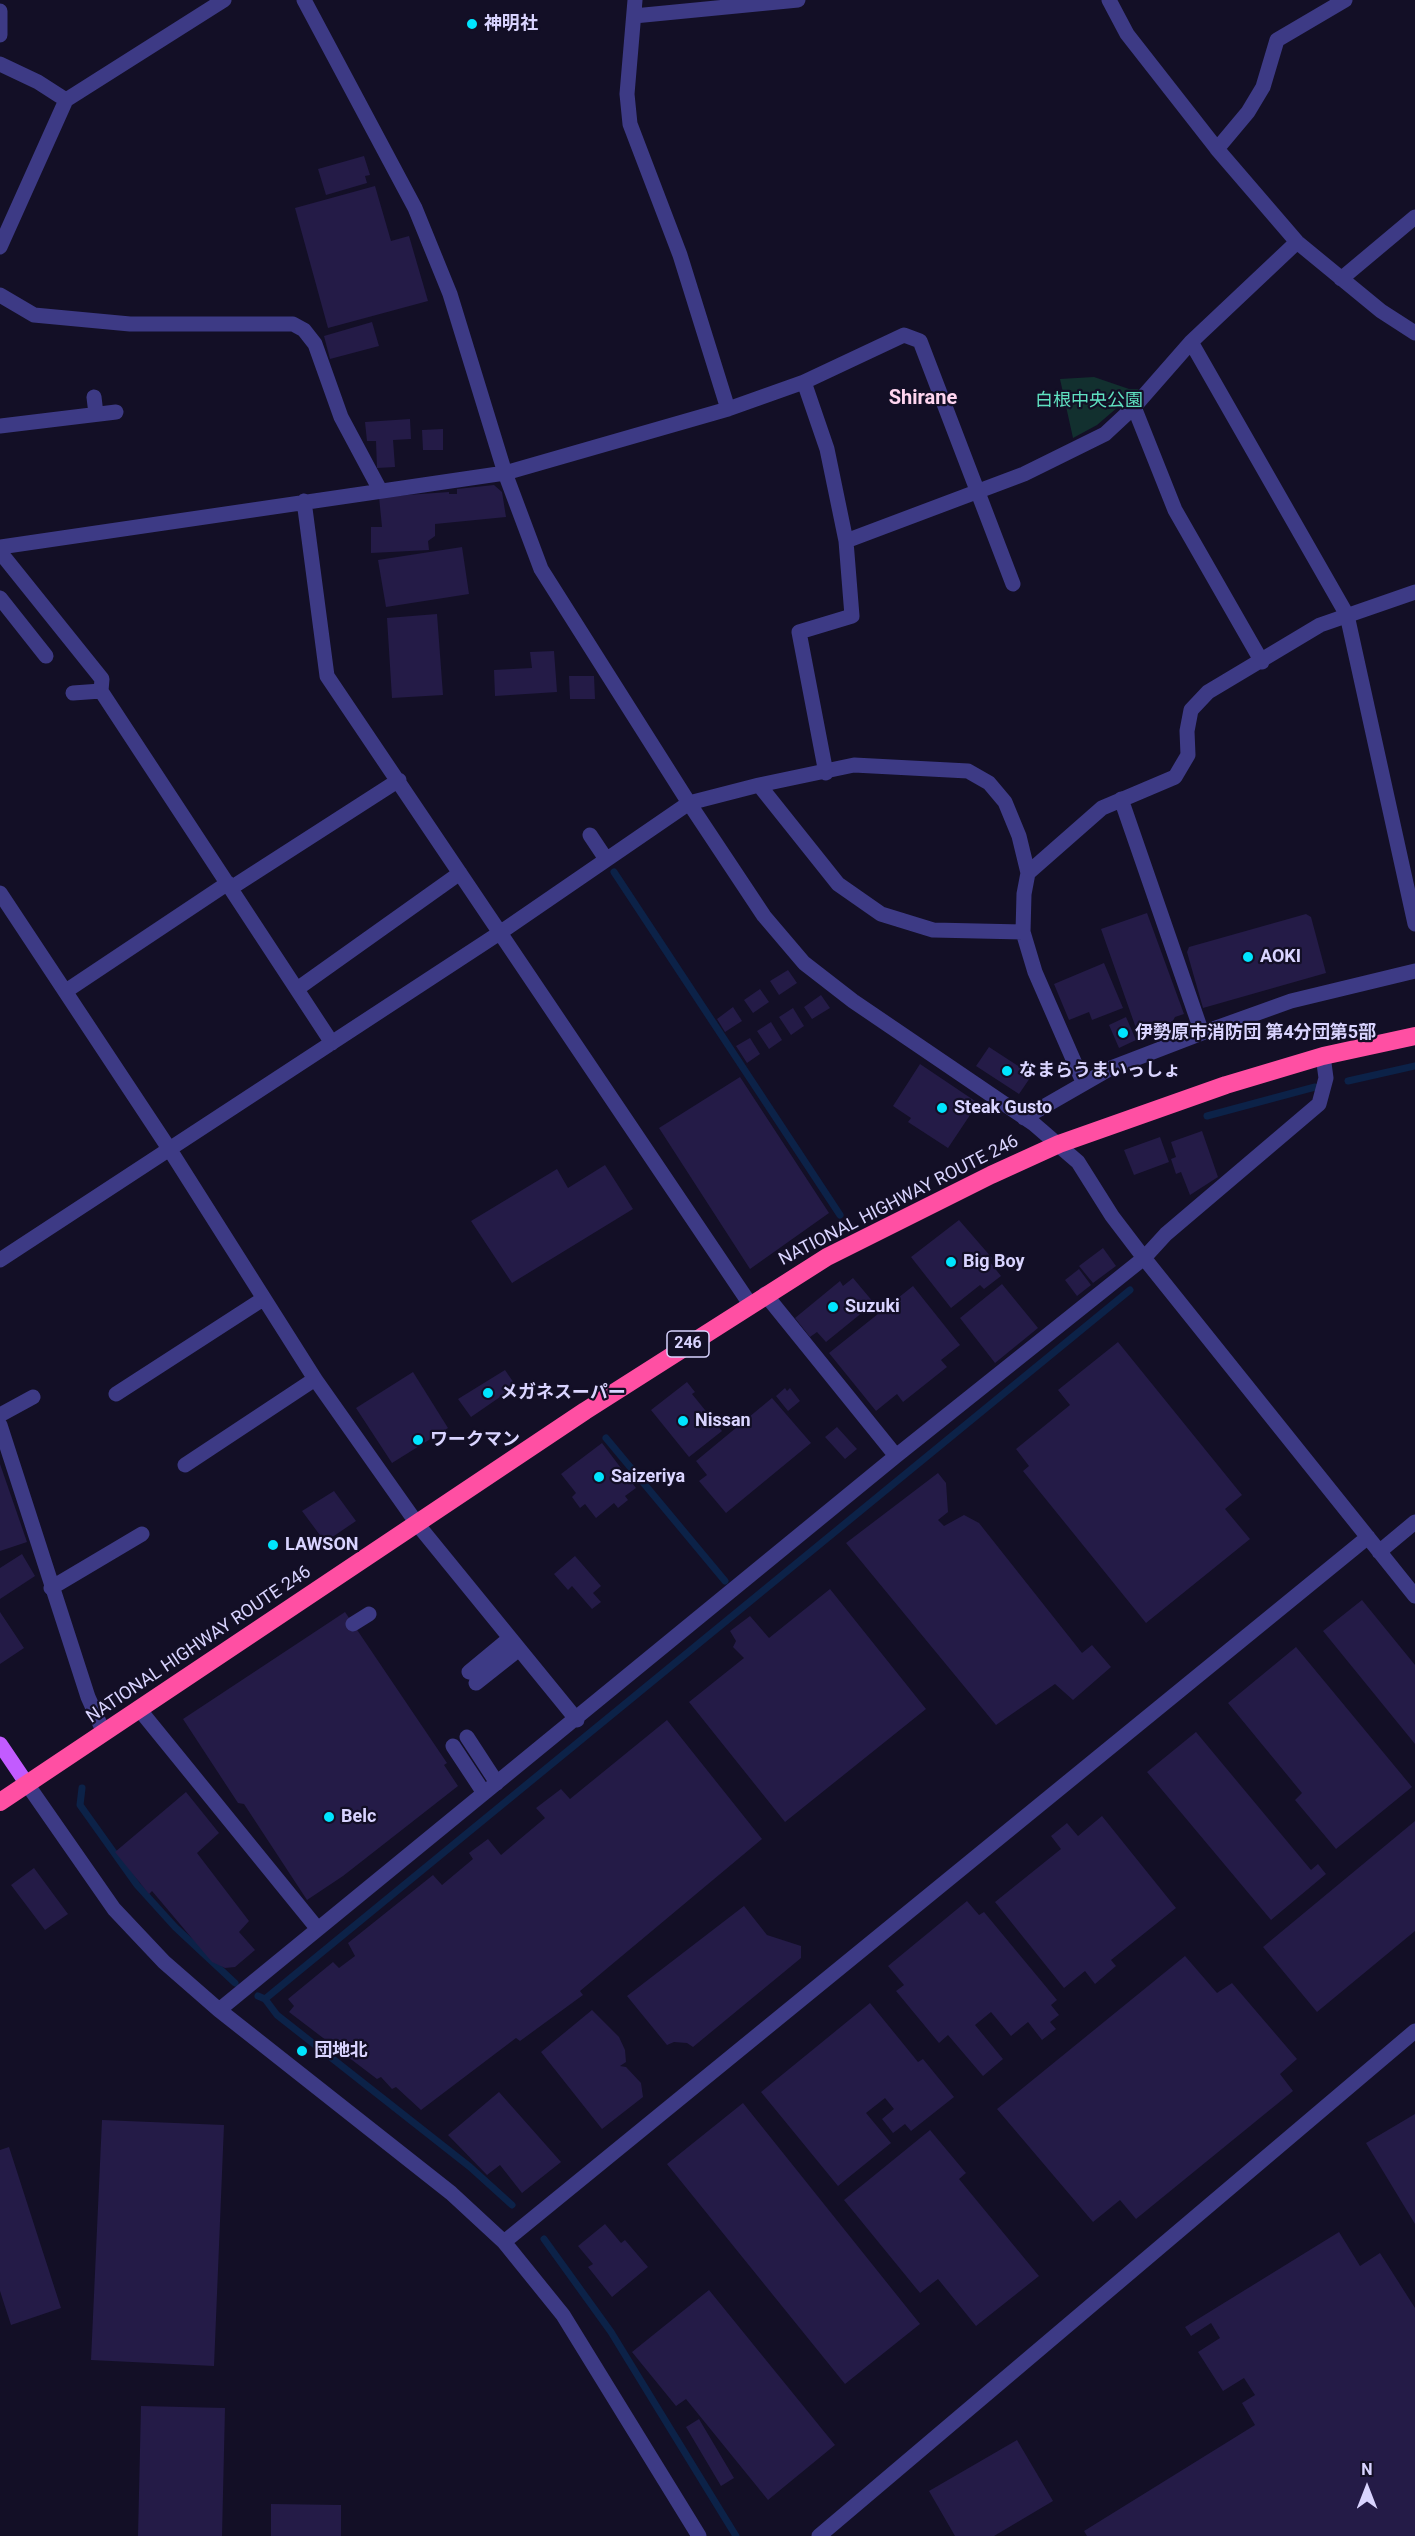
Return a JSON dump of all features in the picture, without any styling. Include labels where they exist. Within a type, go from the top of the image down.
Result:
[{"type":"highway","name":"NATIONAL HIGHWAY ROUTE 246","points":[[0,1802],[758,1299],[827,1257],[991,1175],[1059,1144],[1226,1085],[1323,1056],[1415,1036]]},
{"type":"main road","points":[[0,1744],[27,1784]]},
{"type":"street","points":[[0,247],[66,100],[224,0]]},
{"type":"street","points":[[304,0],[415,208],[450,294],[505,473],[541,569],[689,803],[764,916],[804,963],[853,1001],[1024,1118],[1059,1144],[1078,1162],[1112,1216],[1144,1258],[1415,1596]]},
{"type":"street","points":[[635,0],[627,94],[630,124],[680,255],[728,409]]},
{"type":"street","points":[[634,16],[798,0]]},
{"type":"street","points":[[1109,0],[1127,34],[1217,149],[1297,242],[1341,279],[1415,333]]},
{"type":"street","points":[[1217,149],[1248,112],[1263,87],[1277,39],[1345,0]]},
{"type":"street","points":[[0,10],[0,35]]},
{"type":"street","points":[[0,64],[38,82],[66,100]]},
{"type":"street","points":[[1341,279],[1415,217]]},
{"type":"street","points":[[846,541],[1024,474],[1105,434],[1134,407],[1191,342],[1297,242]]},
{"type":"street","points":[[0,295],[34,315],[129,324],[292,324],[304,330],[315,344],[341,417],[380,490]]},
{"type":"street","points":[[0,547],[505,473],[728,409],[804,382],[904,335],[920,341],[979,490],[1013,584]]},
{"type":"street","points":[[1191,342],[1347,615],[1415,924]]},
{"type":"street","points":[[804,382],[827,449],[846,541],[852,616],[799,632],[826,773]]},
{"type":"street","points":[[94,397],[96,414]]},
{"type":"street","points":[[1134,407],[1175,510],[1262,662]]},
{"type":"street","points":[[0,426],[116,411]]},
{"type":"street","points":[[304,501],[327,676],[460,873],[758,1299],[896,1456]]},
{"type":"street","points":[[0,552],[102,679],[101,691],[332,1043]]},
{"type":"street","points":[[1029,873],[1102,808],[1175,777],[1188,756],[1187,731],[1191,710],[1208,692],[1262,662],[1320,625],[1415,592]]},
{"type":"street","points":[[0,598],[46,656]]},
{"type":"street","points":[[73,693],[101,691]]},
{"type":"street","points":[[0,1260],[501,932],[689,803],[759,785],[826,773],[854,765],[968,771],[989,783],[1005,802],[1019,836],[1029,873],[1024,894],[1023,932],[1035,972],[1083,1083]]},
{"type":"street","points":[[66,991],[399,780]]},
{"type":"street","points":[[759,785],[838,884],[880,914],[933,930],[1023,932]]},
{"type":"street","points":[[1121,799],[1202,1033]]},
{"type":"street","points":[[590,835],[606,859]]},
{"type":"street","points":[[297,989],[460,873]]},
{"type":"street","points":[[0,893],[170,1150],[315,1379],[418,1525],[577,1720]]},
{"type":"street","points":[[1024,1118],[1112,1068],[1202,1033],[1291,1001],[1415,971]]},
{"type":"street","points":[[219,2010],[317,1928],[577,1720],[896,1456],[1144,1258],[1166,1234],[1319,1104],[1326,1078],[1323,1056]]},
{"type":"street","points":[[116,1394],[263,1299]]},
{"type":"street","points":[[185,1465],[315,1379]]},
{"type":"street","points":[[0,1415],[33,1397]]},
{"type":"street","points":[[0,1425],[51,1588],[88,1697],[104,1733]]},
{"type":"street","points":[[1379,1552],[1415,1522]]},
{"type":"street","points":[[51,1588],[142,1534]]},
{"type":"street","points":[[504,2242],[1368,1537]]},
{"type":"street","points":[[353,1624],[369,1614]]},
{"type":"street","points":[[473,1678],[515,1643]]},
{"type":"street","points":[[139,1709],[317,1928]]},
{"type":"street","points":[[467,1737],[497,1783]]},
{"type":"street","points":[[453,1746],[484,1793]]},
{"type":"street","points":[[27,1784],[114,1910],[164,1962],[219,2010],[451,2193],[504,2242],[563,2315],[699,2536]]},
{"type":"street","points":[[819,2536],[1415,2031]]},
{"type":"green space","name":"白根中央公園","points":[[1094,377],[1129,389],[1139,389],[1097,425],[1073,438],[1060,379]]},
{"type":"building","points":[[364,156],[370,175],[365,176],[367,183],[326,195],[318,169]]},
{"type":"building","points":[[375,186],[391,241],[409,236],[428,301],[328,328],[295,208]]},
{"type":"building","points":[[372,322],[379,346],[330,359],[324,336]]},
{"type":"building","points":[[410,419],[411,439],[393,440],[395,467],[377,468],[376,441],[367,441],[365,422]]},
{"type":"building","points":[[443,429],[443,450],[423,450],[422,430]]},
{"type":"building","points":[[494,485],[502,492],[506,517],[435,524],[435,536],[428,541],[429,550],[371,553],[371,527],[382,527],[379,497],[449,492],[449,494],[457,494],[457,489]]},
{"type":"building","points":[[462,547],[469,594],[386,607],[378,560]]},
{"type":"building","points":[[437,614],[443,695],[392,698],[387,618]]},
{"type":"building","points":[[554,651],[557,692],[495,696],[494,670],[532,668],[530,652]]},
{"type":"building","points":[[569,676],[594,676],[595,699],[570,699]]},
{"type":"building","points":[[1147,913],[1184,1014],[1175,1017],[1169,1028],[1162,1031],[1151,1025],[1137,1031],[1101,929]]},
{"type":"building","points":[[1306,914],[1311,917],[1326,973],[1203,1008],[1187,952],[1189,947]]},
{"type":"building","points":[[1104,963],[1123,1008],[1092,1020],[1089,1012],[1069,1020],[1054,984]]},
{"type":"building","points":[[788,970],[797,983],[779,995],[770,981]]},
{"type":"building","points":[[760,989],[769,1002],[753,1013],[744,1000]]},
{"type":"building","points":[[821,995],[830,1008],[812,1019],[804,1007]]},
{"type":"building","points":[[733,1007],[742,1021],[725,1032],[717,1019]]},
{"type":"building","points":[[793,1008],[804,1026],[791,1035],[779,1017]]},
{"type":"building","name":"伊勢原市消防団 第4分団第5部","points":[[1126,1017],[1136,1040],[1119,1048],[1109,1025]]},
{"type":"building","points":[[771,1022],[782,1040],[769,1049],[757,1031]]},
{"type":"building","points":[[750,1038],[760,1054],[747,1063],[736,1046]]},
{"type":"building","points":[[989,1047],[1032,1075],[1019,1094],[976,1066]]},
{"type":"building","points":[[920,1064],[978,1103],[948,1148],[908,1122],[911,1118],[893,1106]]},
{"type":"building","points":[[740,1077],[829,1213],[750,1269],[659,1128]]},
{"type":"building","points":[[1202,1131],[1218,1177],[1190,1195],[1181,1172],[1176,1174],[1171,1159],[1176,1157],[1171,1142]]},
{"type":"building","points":[[1160,1137],[1169,1162],[1134,1175],[1124,1150]]},
{"type":"building","points":[[605,1165],[633,1209],[512,1283],[471,1221],[557,1169],[568,1188]]},
{"type":"building","points":[[959,1220],[992,1258],[989,1261],[1001,1276],[984,1289],[980,1285],[951,1308],[911,1257]]},
{"type":"building","points":[[1103,1248],[1116,1266],[1093,1283],[1079,1266]]},
{"type":"building","points":[[1079,1269],[1091,1285],[1077,1296],[1065,1280]]},
{"type":"building","points":[[853,1278],[874,1303],[826,1342],[817,1332],[810,1337],[795,1318],[840,1281],[843,1286]]},
{"type":"building","points":[[1002,1284],[1038,1328],[995,1363],[960,1318]]},
{"type":"building","points":[[913,1286],[960,1345],[941,1360],[947,1367],[903,1402],[897,1394],[876,1411],[829,1353]]},
{"type":"building","points":[[1118,1342],[1242,1495],[1225,1509],[1250,1539],[1146,1623],[1023,1471],[1029,1466],[1016,1449],[1070,1405],[1058,1390]]},
{"type":"building","points":[[505,1370],[516,1386],[471,1417],[458,1399]]},
{"type":"building","points":[[413,1372],[448,1428],[392,1463],[356,1408]]},
{"type":"building","points":[[687,1382],[695,1392],[692,1394],[722,1431],[689,1457],[651,1410]]},
{"type":"building","points":[[785,1388],[787,1391],[790,1388],[800,1401],[788,1411],[776,1396]]},
{"type":"building","points":[[772,1398],[811,1443],[726,1513],[699,1481],[707,1475],[696,1461]]},
{"type":"building","points":[[837,1427],[857,1449],[845,1459],[825,1437]]},
{"type":"building","points":[[602,1443],[636,1488],[625,1496],[628,1500],[618,1508],[614,1503],[596,1518],[585,1504],[580,1508],[572,1497],[576,1493],[561,1474]]},
{"type":"building","points":[[0,1464],[27,1542],[0,1551]]},
{"type":"building","points":[[938,1473],[946,1483],[948,1512],[938,1520],[944,1526],[964,1515],[979,1523],[1082,1653],[1092,1645],[1111,1667],[1073,1700],[1055,1684],[996,1725],[846,1543]]},
{"type":"building","points":[[334,1491],[356,1521],[325,1542],[302,1511]]},
{"type":"building","points":[[22,1554],[35,1576],[0,1599],[0,1568]]},
{"type":"building","points":[[575,1556],[601,1586],[593,1593],[601,1602],[592,1609],[572,1586],[568,1590],[554,1574]]},
{"type":"building","points":[[830,1589],[926,1709],[785,1822],[689,1702],[744,1658],[733,1647],[736,1641],[730,1631],[750,1616],[769,1638]]},
{"type":"building","points":[[1362,1600],[1415,1665],[1415,1744],[1323,1631]]},
{"type":"building","points":[[0,1612],[24,1648],[0,1664]]},
{"type":"building","name":"Belc","points":[[345,1612],[447,1763],[444,1765],[458,1786],[343,1876],[307,1900],[244,1804],[238,1803],[183,1719]]},
{"type":"building","points":[[1296,1647],[1412,1787],[1336,1849],[1295,1800],[1302,1793],[1228,1703]]},
{"type":"building","points":[[667,1720],[762,1839],[580,1991],[583,1995],[520,2041],[516,2038],[421,2110],[396,2087],[392,2089],[381,2077],[377,2079],[289,2012],[294,2006],[288,1999],[333,1962],[339,1968],[355,1956],[348,1943],[433,1875],[442,1885],[473,1859],[469,1853],[488,1839],[501,1855],[545,1818],[536,1808],[561,1789],[570,1799]]},
{"type":"building","points":[[1196,1732],[1311,1870],[1318,1864],[1326,1874],[1271,1920],[1147,1772]]},
{"type":"building","points":[[186,1792],[219,1833],[197,1853],[249,1921],[239,1932],[255,1950],[235,1967],[225,1968],[212,1962],[152,1891],[149,1894],[115,1852]]},
{"type":"building","points":[[1102,1816],[1176,1908],[1111,1960],[1116,1966],[1095,1984],[1085,1971],[1064,1988],[995,1902],[1061,1849],[1051,1836],[1067,1823],[1078,1836]]},
{"type":"building","points":[[1415,1821],[1415,1931],[1317,2012],[1263,1947]]},
{"type":"building","points":[[34,1868],[68,1914],[45,1930],[11,1885]]},
{"type":"building","points":[[967,1901],[979,1915],[984,1912],[1057,2000],[1051,2005],[1059,2015],[1050,2022],[1056,2029],[1042,2040],[1028,2022],[1011,2036],[991,2012],[975,2025],[1003,2059],[983,2076],[948,2035],[939,2043],[896,1991],[904,1985],[888,1966]]},
{"type":"building","points":[[744,1906],[767,1935],[801,1946],[801,1958],[693,2047],[687,2043],[674,2042],[667,2045],[627,1996]]},
{"type":"building","points":[[1185,1956],[1217,1993],[1232,1983],[1297,2059],[1280,2074],[1293,2091],[1136,2219],[1120,2200],[1093,2222],[997,2109]]},
{"type":"building","points":[[870,2003],[918,2062],[923,2059],[954,2097],[911,2131],[905,2124],[893,2133],[882,2119],[894,2109],[885,2098],[866,2113],[891,2143],[838,2186],[761,2092]]},
{"type":"building","points":[[592,2010],[619,2037],[625,2050],[626,2062],[620,2066],[626,2067],[641,2083],[643,2097],[602,2129],[541,2052]]},
{"type":"building","points":[[499,2092],[561,2162],[522,2193],[500,2165],[487,2175],[448,2135]]},
{"type":"building","points":[[743,2103],[920,2324],[845,2384],[667,2164]]},
{"type":"building","points":[[1415,2114],[1415,2224],[1366,2143]]},
{"type":"building","points":[[102,2120],[224,2125],[214,2366],[91,2360]]},
{"type":"building","points":[[930,2130],[966,2173],[959,2179],[1039,2276],[976,2326],[938,2279],[920,2293],[844,2200]]},
{"type":"building","points":[[9,2147],[61,2308],[11,2325],[0,2291],[0,2150]]},
{"type":"building","points":[[605,2224],[621,2243],[625,2240],[648,2267],[612,2297],[588,2267],[593,2264],[578,2246]]},
{"type":"building","points":[[1339,2232],[1360,2266],[1380,2253],[1415,2308],[1415,2536],[1087,2536],[1084,2531],[1255,2425],[1242,2403],[1255,2395],[1244,2378],[1223,2391],[1198,2352],[1220,2338],[1211,2323],[1191,2336],[1185,2327]]},
{"type":"building","points":[[709,2290],[835,2445],[768,2500],[686,2399],[676,2406],[632,2352]]},
{"type":"building","points":[[141,2406],[225,2408],[222,2536],[138,2536]]},
{"type":"building","points":[[699,2419],[734,2478],[721,2486],[686,2427]]},
{"type":"building","points":[[1017,2440],[1053,2501],[994,2536],[955,2536],[929,2491]]},
{"type":"building","points":[[271,2504],[341,2505],[341,2536],[271,2536]]},
{"type":"waterway","points":[[614,872],[840,1215]]},
{"type":"waterway","points":[[1348,1081],[1415,1066]]},
{"type":"waterway","points":[[1207,1116],[1315,1087]]},
{"type":"waterway","points":[[265,1999],[1130,1290]]},
{"type":"waterway","points":[[606,1438],[725,1581]]},
{"type":"waterway","points":[[82,1788],[80,1805],[137,1885],[175,1927],[235,1983]]},
{"type":"waterway","points":[[258,1996],[265,1999],[277,2015],[470,2167],[512,2205]]},
{"type":"waterway","points":[[544,2239],[611,2332],[736,2536]]},
{"type":"place","name":"神明社","points":[[472,24]]},
{"type":"place","name":"AOKI","points":[[1248,957]]},
{"type":"place","name":"伊勢原市消防団 第4分団第5部","points":[[1123,1033]]},
{"type":"place","name":"なまらうまいっしょ","points":[[1007,1071]]},
{"type":"place","name":"Steak Gusto","points":[[942,1108]]},
{"type":"place","name":"Big Boy","points":[[951,1262]]},
{"type":"place","name":"Suzuki","points":[[833,1307]]},
{"type":"place","name":"メガネスーパー","points":[[488,1393]]},
{"type":"place","name":"Nissan","points":[[683,1421]]},
{"type":"place","name":"ワークマン","points":[[418,1440]]},
{"type":"place","name":"Saizeriya","points":[[599,1477]]},
{"type":"place","name":"LAWSON","points":[[273,1545]]},
{"type":"place","name":"Belc","points":[[329,1817]]},
{"type":"place","name":"団地北","points":[[302,2051]]},
{"type":"district","name":"Shirane","points":[[923,399]]}]
